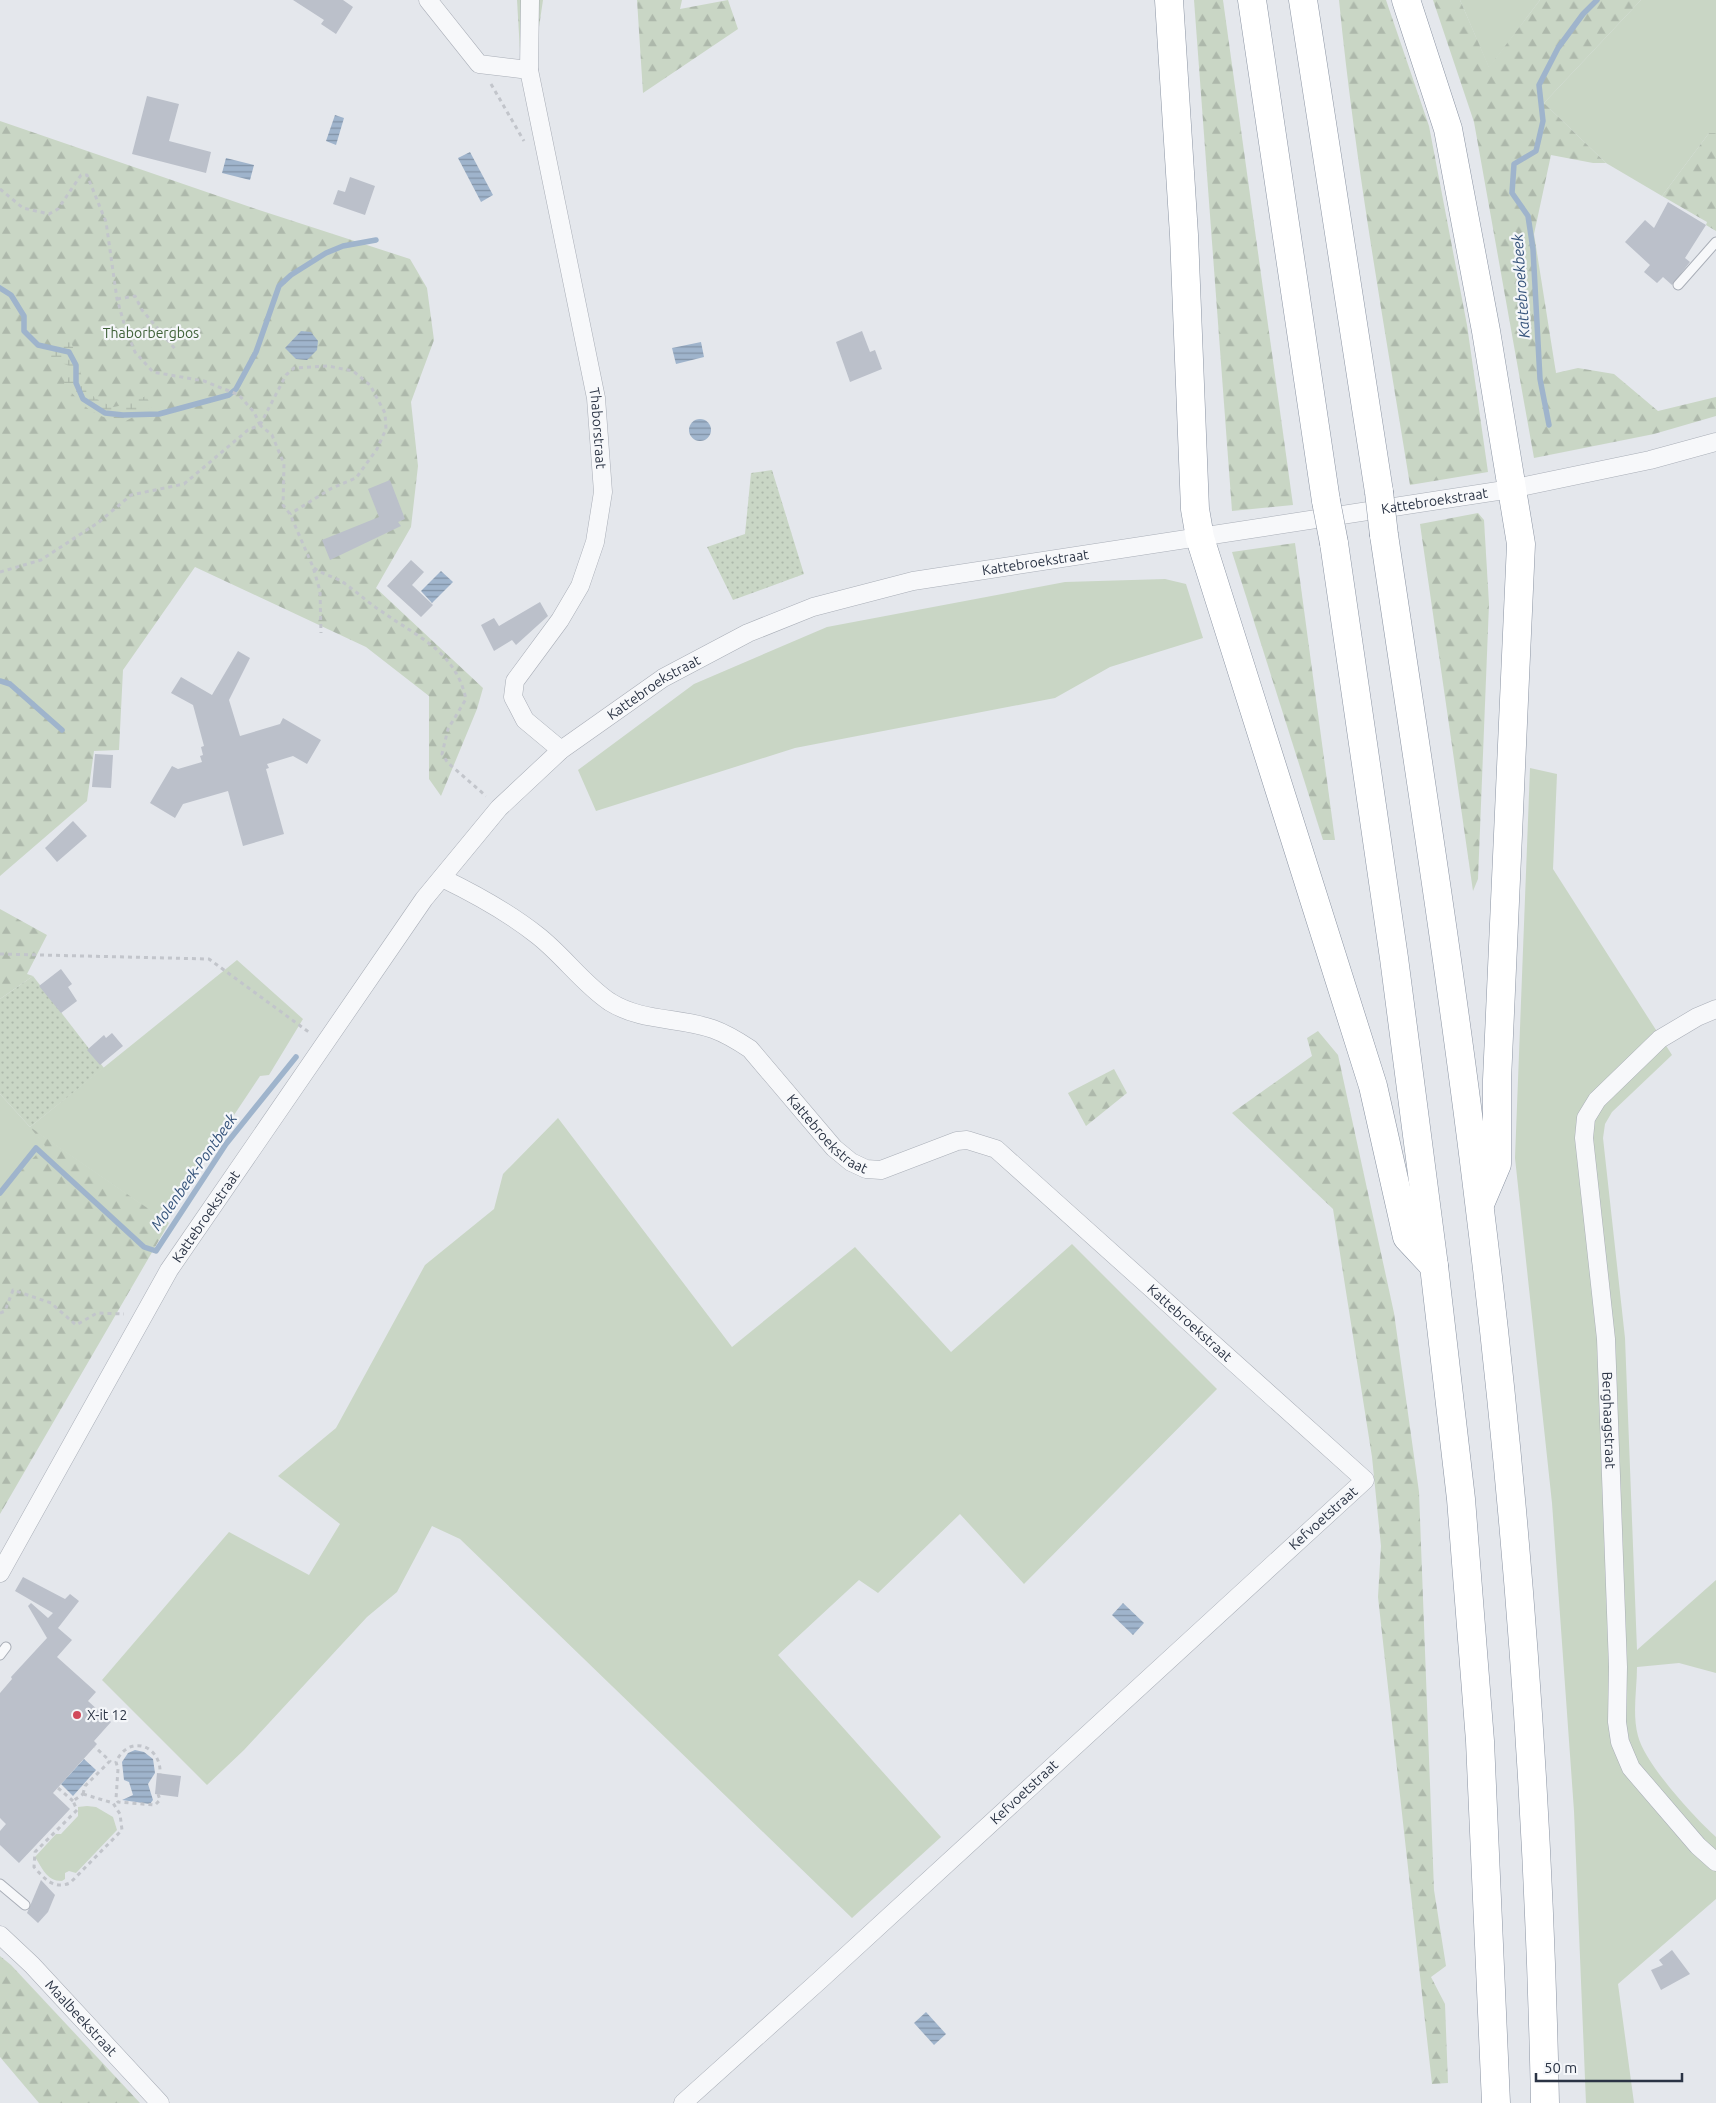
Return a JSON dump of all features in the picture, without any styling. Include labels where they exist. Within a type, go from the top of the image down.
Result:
[{"type":"highway","points":[[1169,0],[1184,235],[1194,509],[1200,538],[1372,1086],[1408,1237],[1434,1266]]},
{"type":"highway","points":[[1252,0],[1394,958],[1434,1266],[1461,1499],[1480,1741],[1496,2103]]},
{"type":"highway","points":[[1302,0],[1344,283],[1379,492],[1446,949],[1480,1204],[1511,1507],[1524,1658],[1541,1969],[1545,2103]]},
{"type":"highway","points":[[1406,0],[1448,129],[1486,331],[1521,544],[1498,1060],[1497,1164],[1480,1204]]},
{"type":"street","points":[[428,0],[479,64],[529,70]]},
{"type":"street","name":"Thaborstraat","points":[[530,0],[529,70],[596,398],[603,492],[592,553],[580,586],[560,620],[520,672],[514,688],[513,697],[525,720],[561,750]]},
{"type":"street","name":"Kattebroekstraat","points":[[0,1573],[169,1270],[424,899],[499,808],[561,750],[663,678],[748,633],[813,607],[913,581],[1511,489],[1650,460],[1716,442]]},
{"type":"street","name":"Kattebroekstraat","points":[[442,878],[475,893],[537,935],[610,1001],[628,1011],[654,1018],[712,1028],[734,1038],[750,1049],[834,1148],[851,1162],[866,1168],[882,1170],[897,1166],[946,1144],[962,1140],[996,1149],[1365,1480]]},
{"type":"street","name":"Berghaagstraat","points":[[1716,1009],[1697,1017],[1660,1040],[1604,1093],[1586,1118],[1584,1138],[1606,1339],[1618,1666],[1617,1722],[1620,1742],[1631,1768],[1698,1846],[1716,1862]]},
{"type":"street","name":"Kefvoetstraat","points":[[683,2103],[827,1974],[1365,1480]]},
{"type":"street","name":"Maalbeekstraat","points":[[0,1935],[32,1965],[160,2103]]},
{"type":"lane","points":[[1678,286],[1716,242]]},
{"type":"lane","points":[[0,1655],[6,1647]]},
{"type":"lane","points":[[0,1884],[25,1906]]},
{"type":"path","points":[[479,64],[526,145]]},
{"type":"path","points":[[0,190],[24,208],[50,214],[58,209],[81,175],[87,175],[106,222],[117,299],[135,352],[153,372],[204,381],[238,395],[254,412],[260,425],[272,436],[284,464],[283,505],[290,514],[313,567],[320,591],[321,633]]},
{"type":"path","points":[[117,299],[135,296],[142,310],[176,350]]},
{"type":"path","points":[[0,572],[41,560],[99,522],[131,496],[184,484],[248,430],[260,425],[286,375],[294,368],[328,366],[352,371],[370,385],[385,413],[386,429],[377,449],[356,478],[332,488],[290,514]]},
{"type":"path","points":[[313,567],[322,574],[338,580],[382,612],[426,639],[451,666],[462,684],[466,699],[448,729],[442,754],[448,763],[499,808]]},
{"type":"path","points":[[0,954],[209,959],[324,1044]]},
{"type":"path","points":[[0,1313],[5,1311],[13,1290],[51,1303],[76,1325],[97,1313],[144,1314]]},
{"type":"path","points":[[113,1802],[116,1799],[118,1769],[116,1762],[122,1751],[136,1744],[144,1746],[157,1758],[161,1766],[160,1774]]},
{"type":"path","points":[[95,1747],[110,1761],[116,1762]]},
{"type":"path","points":[[73,1801],[83,1794],[85,1786],[110,1761]]},
{"type":"path","points":[[58,1788],[73,1801],[77,1810],[36,1852],[34,1867],[49,1883],[55,1885],[70,1884],[122,1830],[120,1814],[113,1802],[83,1794]]},
{"type":"path","points":[[116,1799],[118,1802],[155,1806],[160,1800],[158,1794]]},
{"type":"green space","points":[[517,0],[543,0],[535,54],[520,51]]},
{"type":"green space","points":[[637,0],[682,0],[680,9],[728,0],[738,29],[643,93]]},
{"type":"green space","points":[[1194,0],[1223,0],[1293,505],[1232,511]]},
{"type":"green space","points":[[1339,0],[1386,0],[1429,126],[1467,325],[1488,472],[1410,485],[1380,304],[1353,122]]},
{"type":"green space","points":[[1433,0],[1460,0],[1489,67],[1540,0],[1641,0],[1544,103],[1606,163],[1593,163],[1551,155],[1534,234],[1556,373],[1578,368],[1614,374],[1658,411],[1716,397],[1716,416],[1654,434],[1534,458],[1474,122]]},
{"type":"green space","points":[[1460,0],[1540,0],[1489,68]]},
{"type":"green space","points":[[1641,0],[1716,0],[1716,133],[1709,133],[1662,196],[1606,163],[1544,103]]},
{"type":"green space","name":"Thaborbergbos","points":[[0,121],[256,209],[410,259],[427,288],[434,340],[411,402],[418,466],[411,527],[376,588],[483,688],[477,709],[441,796],[429,779],[429,696],[366,647],[195,567],[123,670],[119,750],[94,751],[87,801],[0,876]]},
{"type":"green space","points":[[1709,133],[1716,133],[1716,231],[1706,225],[1707,222],[1662,196]]},
{"type":"green space","points":[[71,341],[85,387],[95,398],[113,407],[125,405],[146,396],[152,407],[122,423],[95,413],[83,405],[64,384],[69,366],[50,358],[56,345]]},
{"type":"green space","points":[[772,470],[804,574],[733,600],[707,547],[745,534],[751,473]]},
{"type":"green space","points":[[1478,513],[1484,520],[1489,604],[1478,879],[1473,891],[1420,524]]},
{"type":"green space","points":[[1295,543],[1335,840],[1323,840],[1232,552]]},
{"type":"green space","points":[[1165,579],[1186,584],[1203,638],[1110,667],[1055,698],[795,748],[596,811],[578,770],[694,684],[827,627],[1065,582]]},
{"type":"green space","points":[[1530,768],[1557,774],[1553,869],[1672,1055],[1612,1112],[1605,1124],[1603,1138],[1625,1338],[1637,1650],[1716,1580],[1716,1673],[1679,1663],[1637,1667],[1636,1728],[1642,1748],[1671,1790],[1716,1837],[1716,1899],[1618,1984],[1634,2103],[1586,2103],[1574,1811],[1552,1503],[1515,1158]]},
{"type":"green space","points":[[0,909],[47,935],[27,974],[33,976],[0,999]]},
{"type":"green space","points":[[237,960],[303,1019],[269,1075],[260,1076],[164,1220],[32,1129],[46,1146],[0,1192],[0,1094],[30,1127]]},
{"type":"green space","points":[[33,976],[104,1068],[30,1127],[0,1094],[0,999]]},
{"type":"green space","points":[[1318,1031],[1338,1055],[1394,1313],[1419,1492],[1434,1890],[1446,1966],[1431,1977],[1445,2004],[1448,2083],[1432,2084],[1378,1597],[1381,1546],[1372,1457],[1333,1209],[1232,1113],[1312,1056],[1307,1038]]},
{"type":"green space","points":[[1114,1069],[1127,1093],[1086,1126],[1068,1093]]},
{"type":"green space","points":[[558,1118],[732,1347],[855,1247],[951,1352],[1072,1244],[1217,1389],[1024,1584],[960,1514],[878,1593],[859,1580],[778,1655],[941,1837],[852,1918],[460,1539],[432,1526],[397,1592],[367,1617],[244,1750],[207,1785],[102,1680],[229,1532],[309,1575],[340,1524],[278,1476],[336,1428],[425,1265],[494,1209],[503,1174]]},
{"type":"green space","points":[[30,1127],[169,1223],[0,1514],[0,1192],[45,1146]]},
{"type":"green space","points":[[78,1807],[96,1807],[113,1817],[117,1830],[76,1873],[69,1871],[65,1873],[65,1879],[62,1881],[52,1879],[45,1873],[35,1857],[56,1834],[61,1834],[78,1816]]},
{"type":"green space","points":[[0,1956],[11,1965],[140,2103],[39,2103],[0,2057]]},
{"type":"water","points":[[335,115],[344,118],[336,145],[326,141]]},
{"type":"water","points":[[470,152],[493,195],[481,202],[458,158]]},
{"type":"water","points":[[226,158],[254,165],[250,180],[222,173]]},
{"type":"water","points":[[301,331],[311,332],[318,341],[317,350],[307,360],[296,359],[285,348]]},
{"type":"water","points":[[701,342],[704,357],[676,364],[672,348]]},
{"type":"water","points":[[700,419],[708,422],[711,430],[708,438],[700,441],[692,438],[689,430],[692,422]]},
{"type":"water","points":[[441,571],[453,582],[432,603],[421,591]]},
{"type":"water","points":[[1123,1603],[1144,1623],[1133,1635],[1112,1615]]},
{"type":"water","points":[[135,1750],[144,1752],[153,1759],[155,1773],[148,1784],[153,1800],[150,1804],[122,1800],[133,1795],[129,1782],[124,1780],[122,1762],[128,1753]]},
{"type":"water","points":[[84,1759],[96,1770],[73,1796],[61,1784]]},
{"type":"water","points":[[926,2012],[946,2034],[934,2045],[914,2023]]},
{"type":"building","points":[[293,0],[343,0],[353,7],[336,34],[321,24],[324,20]]},
{"type":"building","points":[[147,96],[179,104],[169,141],[211,152],[206,173],[132,154]]},
{"type":"building","points":[[350,177],[375,186],[365,215],[333,204],[338,190],[345,192]]},
{"type":"building","points":[[1668,202],[1706,225],[1685,258],[1690,262],[1672,285],[1663,277],[1657,283],[1644,272],[1650,265],[1625,242],[1645,220],[1654,228]]},
{"type":"building","points":[[862,331],[870,352],[875,350],[882,369],[850,382],[836,342]]},
{"type":"building","points":[[390,480],[405,519],[398,522],[401,526],[330,560],[322,540],[379,517],[368,489]]},
{"type":"building","points":[[411,560],[424,572],[412,585],[433,605],[421,617],[387,586]]},
{"type":"building","points":[[540,602],[548,616],[516,645],[512,640],[494,651],[481,625],[494,618],[499,626]]},
{"type":"building","points":[[238,651],[250,658],[229,700],[240,736],[280,724],[283,718],[321,740],[307,764],[293,756],[267,764],[269,768],[266,769],[284,834],[243,846],[228,791],[183,804],[175,818],[150,803],[172,766],[178,769],[202,762],[200,756],[203,755],[201,747],[204,746],[193,705],[171,693],[181,677],[212,695]]},
{"type":"building","points":[[95,754],[113,755],[111,788],[92,787]]},
{"type":"building","points":[[73,821],[87,836],[57,862],[45,848]]},
{"type":"building","points":[[61,969],[72,984],[68,987],[77,1001],[61,1013],[39,986]]},
{"type":"building","points":[[112,1033],[123,1046],[100,1065],[87,1050],[104,1035],[106,1038]]},
{"type":"building","points":[[23,1577],[65,1599],[70,1594],[79,1601],[58,1628],[72,1640],[57,1657],[96,1692],[88,1701],[111,1722],[94,1741],[97,1744],[53,1793],[70,1809],[19,1863],[0,1845],[0,1831],[6,1824],[0,1818],[0,1693],[12,1679],[11,1677],[47,1638],[28,1606],[31,1603],[48,1618],[53,1613],[15,1591]]},
{"type":"building","points":[[157,1773],[181,1776],[178,1797],[155,1794]]},
{"type":"building","points":[[41,1880],[55,1895],[48,1912],[38,1923],[27,1913]]},
{"type":"building","points":[[1672,1950],[1690,1974],[1661,1990],[1651,1970],[1663,1965],[1659,1960]]},
{"type":"waterway","name":"Kattebroekbeek","points":[[1549,425],[1540,379],[1533,249],[1528,216],[1512,193],[1514,164],[1536,151],[1543,121],[1539,85],[1558,48],[1583,14],[1597,0]]},
{"type":"waterway","points":[[0,288],[11,295],[24,316],[24,331],[38,345],[69,352],[76,365],[76,383],[83,399],[105,413],[123,415],[159,414],[229,395],[236,389],[256,352],[279,286],[291,275],[326,253],[343,246],[376,240]]},
{"type":"waterway","points":[[0,681],[10,684],[62,730]]},
{"type":"waterway","name":"Molenbeek-Pontbeek","points":[[0,1193],[36,1148],[144,1247],[156,1251],[226,1144],[296,1057]]},
{"type":"place","name":"X-it 12","points":[[77,1715]]}]
